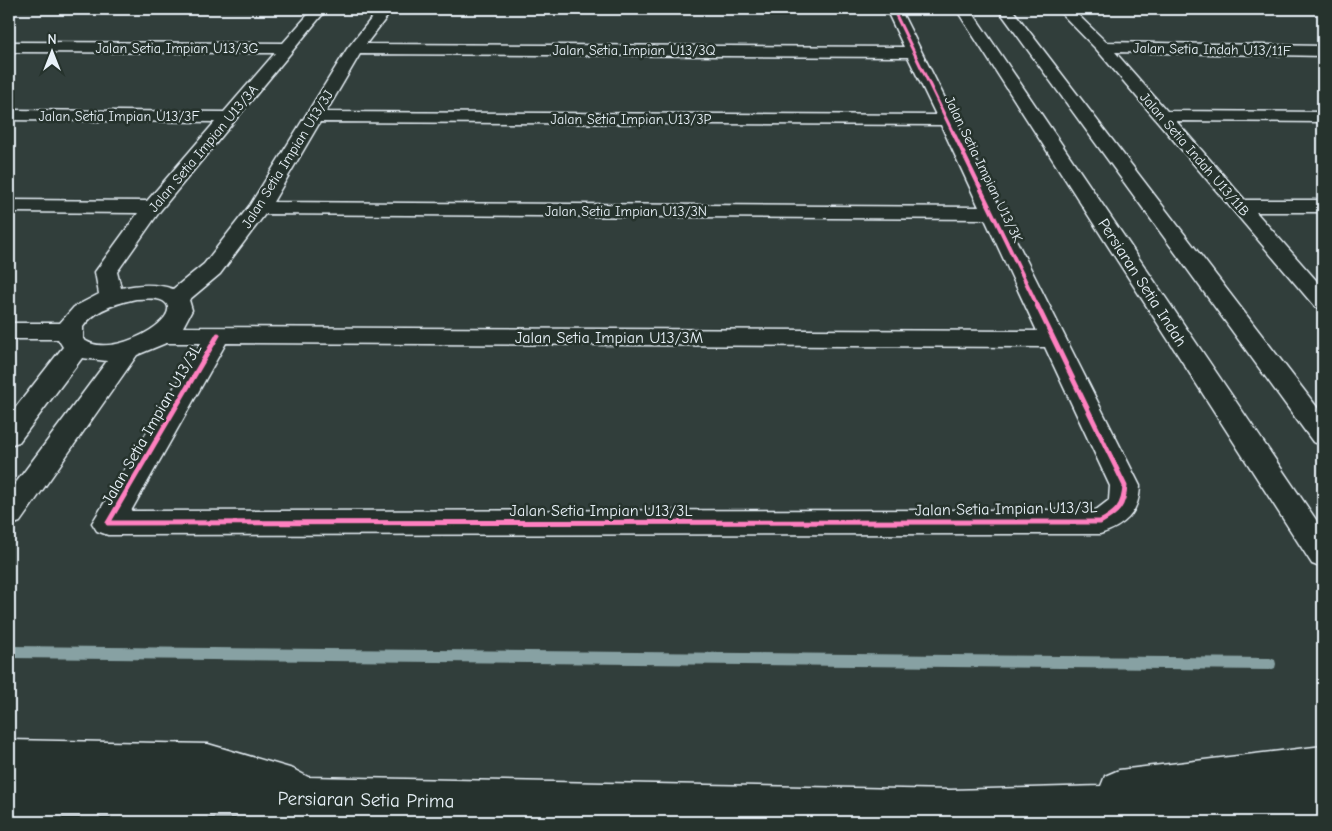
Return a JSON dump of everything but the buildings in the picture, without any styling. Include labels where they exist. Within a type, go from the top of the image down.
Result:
[{"type":"street","name":"Jalan Setia Impian U13/3A","points":[[111,297],[106,272],[153,207],[285,48],[320,9]]},
{"type":"street","name":"Jalan Setia Impian U13/3J","points":[[175,299],[212,269],[259,208],[355,49],[386,9]]},
{"type":"street","name":"Jalan Setia Impian U13/3K","points":[[893,9],[1055,339]]},
{"type":"street","name":"Persiaran Setia Indah","points":[[963,9],[1323,555]]},
{"type":"street","points":[[1005,9],[1323,436]]},
{"type":"street","name":"Jalan Setia Indah U13/11B","points":[[1064,9],[1102,47],[1323,302]]},
{"type":"street","name":"Jalan Setia Impian U13/3G","points":[[9,47],[285,48]]},
{"type":"street","name":"Jalan Setia Indah U13/11F","points":[[1102,47],[1323,51]]},
{"type":"street","name":"Jalan Setia Impian U13/3Q","points":[[355,49],[914,52]]},
{"type":"street","name":"Jalan Setia Impian U13/3F","points":[[9,115],[228,117]]},
{"type":"street","points":[[1161,116],[1323,117]]},
{"type":"street","name":"Jalan Setia Impian U13/3P","points":[[314,117],[948,120]]},
{"type":"street","points":[[9,206],[153,207]]},
{"type":"street","points":[[1239,206],[1323,206]]},
{"type":"street","name":"Jalan Setia Impian U13/3N","points":[[259,208],[993,213]]},
{"type":"street","points":[[9,332],[72,340],[98,353],[128,350],[146,344],[162,335],[174,325],[179,315],[180,306],[175,299],[159,292],[144,292],[111,297],[82,312],[72,322],[72,340],[9,435]]},
{"type":"street","name":"Jalan Setia Impian U13/3M","points":[[162,335],[1055,339]]},
{"type":"street","name":"Jalan Setia Impian U13/3L","points":[[218,335],[108,522],[1100,522],[1117,514],[1125,502],[1125,486],[1055,339]]},
{"type":"street","points":[[9,514],[128,350]]},
{"type":"street","points":[[9,759],[208,763],[322,798]]},
{"type":"street","points":[[951,810],[1323,764]]},
{"type":"street","name":"Persiaran Setia Prima","points":[[9,797],[322,798],[951,810],[1323,800]]},
{"type":"waterway","points":[[9,652],[1270,664]]},
{"type":"cycle path","points":[[218,335],[108,523],[1100,522],[1120,509],[1124,500],[1125,486],[893,9]]}]
